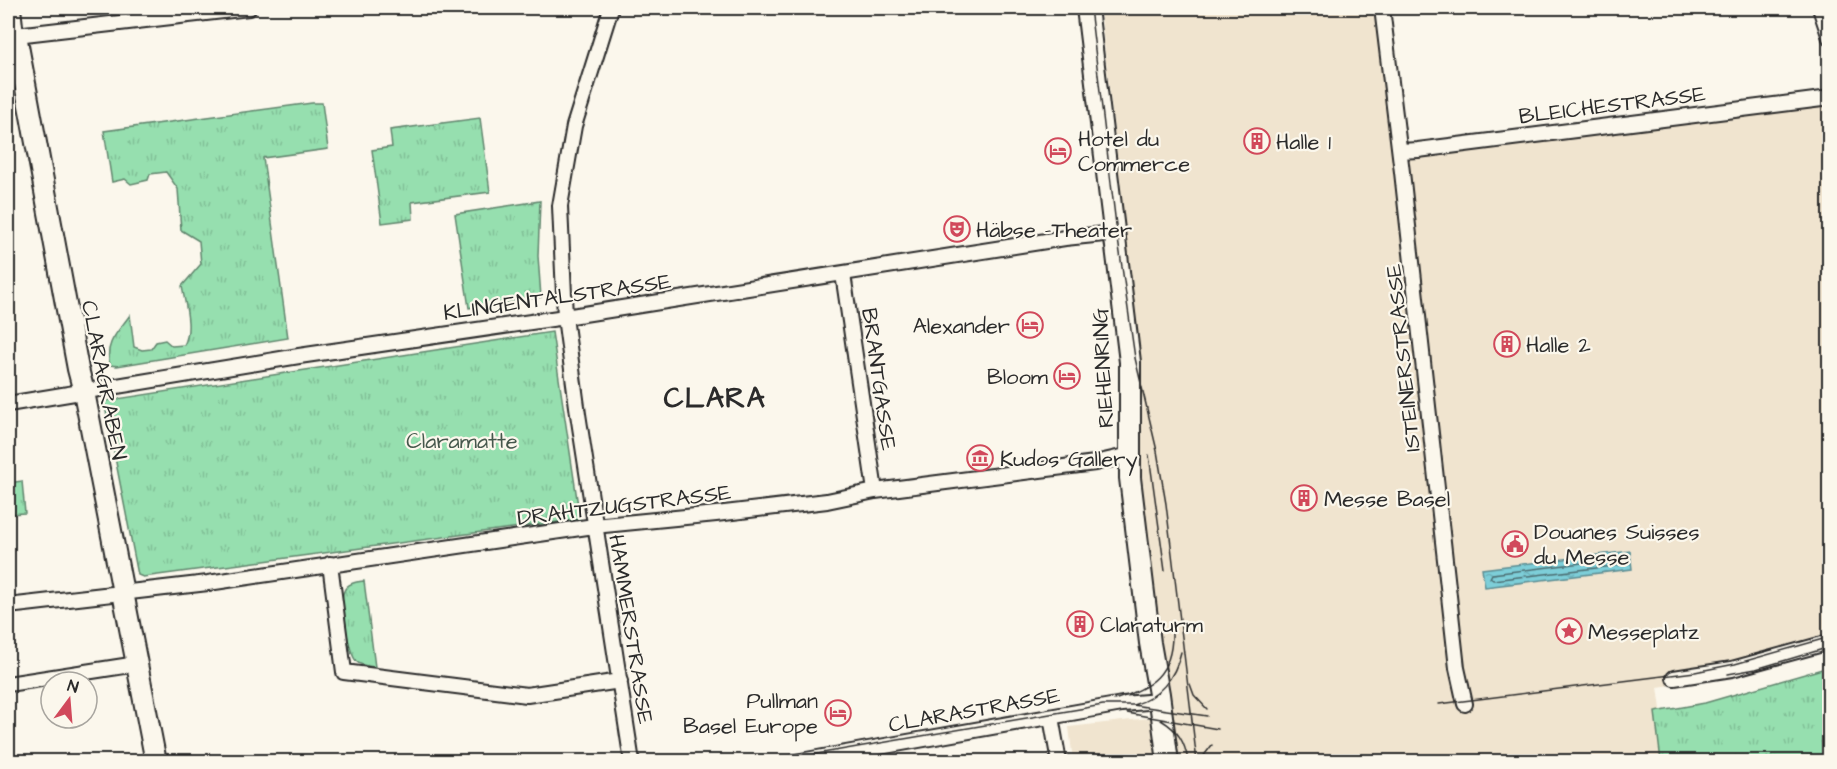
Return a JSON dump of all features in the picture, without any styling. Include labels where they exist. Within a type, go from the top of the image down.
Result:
[{"type":"main road","name":"RIEHENRING","points":[[1087,8],[1130,362],[1131,490],[1168,762]]},
{"type":"main road","name":"CLARAGRABEN","points":[[12,36],[156,762]]},
{"type":"street","name":"CLARAGRABEN","points":[[12,36],[13,8]]},
{"type":"street","points":[[12,36],[249,8]]},
{"type":"street","name":"HAMMERSTRASSE","points":[[611,8],[574,126],[560,206],[565,317],[594,526],[632,762]]},
{"type":"street","name":"ISTEINERSTRASSE","points":[[1382,8],[1457,668],[1465,704]]},
{"type":"street","points":[[1820,8],[1830,38]]},
{"type":"street","name":"BLEICHESTRASSE","points":[[1400,151],[1830,98]]},
{"type":"street","name":"KLINGENTALSTRASSE","points":[[8,404],[299,356],[565,317],[1065,238],[1114,233]]},
{"type":"street","name":"BRANTGASSE","points":[[843,274],[875,492]]},
{"type":"street","name":"DRAHTZUGSTRASSE","points":[[8,606],[208,583],[594,526],[827,501],[875,492],[1095,463],[1130,455]]},
{"type":"street","points":[[330,564],[344,672],[527,695],[620,681]]},
{"type":"street","points":[[1674,678],[1732,669],[1830,642]]},
{"type":"street","points":[[8,684],[137,664]]},
{"type":"street","name":"CLARASTRASSE","points":[[795,762],[868,755],[1051,717],[1160,701]]},
{"type":"street","points":[[1051,717],[1059,762]]},
{"type":"shaded area","points":[[1100,8],[1375,8],[1394,160],[1825,106],[1830,122],[1829,650],[1742,674],[1658,687],[1668,761],[1073,761],[1069,727],[1167,716],[1134,467],[1143,405]]},
{"type":"green space","points":[[322,103],[328,149],[263,158],[288,338],[117,366],[110,365],[111,344],[130,315],[134,347],[142,350],[151,349],[156,342],[165,340],[172,346],[184,345],[187,339],[188,324],[182,286],[201,264],[199,241],[181,230],[178,189],[166,172],[150,174],[148,180],[131,184],[125,179],[112,182],[104,131]]},
{"type":"green space","points":[[480,118],[490,192],[412,202],[413,219],[382,223],[372,150],[392,147],[390,130]]},
{"type":"green space","points":[[540,201],[538,256],[541,297],[469,308],[455,214]]},
{"type":"green space","name":"Claramatte","points":[[552,332],[580,519],[143,577],[138,575],[104,401]]},
{"type":"green space","points":[[22,481],[25,513],[8,514],[8,483]]},
{"type":"green space","points":[[364,581],[375,667],[357,662],[348,639],[344,616],[345,588],[352,583]]},
{"type":"green space","points":[[1829,667],[1829,761],[1661,761],[1655,712],[1705,703]]},
{"type":"water","points":[[1630,551],[1632,569],[1485,587],[1482,569]]},
{"type":"tram line","points":[[1090,8],[1116,225],[1135,358],[1157,451],[1166,504],[1197,762]]},
{"type":"tram line","points":[[1149,455],[1165,571]]},
{"type":"tram line","points":[[1114,700],[1149,684],[1164,669],[1169,659],[1172,632]]},
{"type":"tram line","points":[[1439,704],[1695,672],[1735,664],[1830,637]]},
{"type":"tram line","points":[[1728,674],[1756,669],[1830,647]]},
{"type":"tram line","points":[[1133,705],[1151,697],[1164,686],[1175,670],[1181,652]]},
{"type":"tram line","points":[[1190,684],[1194,695],[1207,709]]},
{"type":"tram line","points":[[770,762],[1103,705],[1133,705],[1207,716]]},
{"type":"tram line","points":[[1127,713],[1218,729]]},
{"type":"tram line","points":[[1161,720],[1180,737],[1188,761]]},
{"type":"tram line","points":[[1199,762],[1212,745]]},
{"type":"place","name":"Halle 1","points":[[1257,141]]},
{"type":"place","name":"Hotel du Commerce","points":[[1058,151]]},
{"type":"place","name":"Häbse -Theater","points":[[957,229]]},
{"type":"place","name":"Alexander","points":[[1030,325]]},
{"type":"place","name":"Halle 2","points":[[1507,344]]},
{"type":"place","name":"Bloom","points":[[1067,376]]},
{"type":"place","name":"Kudos Gallery","points":[[980,458]]},
{"type":"place","name":"Messe Basel","points":[[1304,498]]},
{"type":"place","name":"Douanes Suisses du Messe","points":[[1515,544]]},
{"type":"place","name":"Claraturm","points":[[1080,624]]},
{"type":"place","name":"Messeplatz","points":[[1569,631]]},
{"type":"place","name":"Pullman Basel Europe","points":[[838,713]]},
{"type":"district","name":"CLARA","points":[[715,397]]}]
